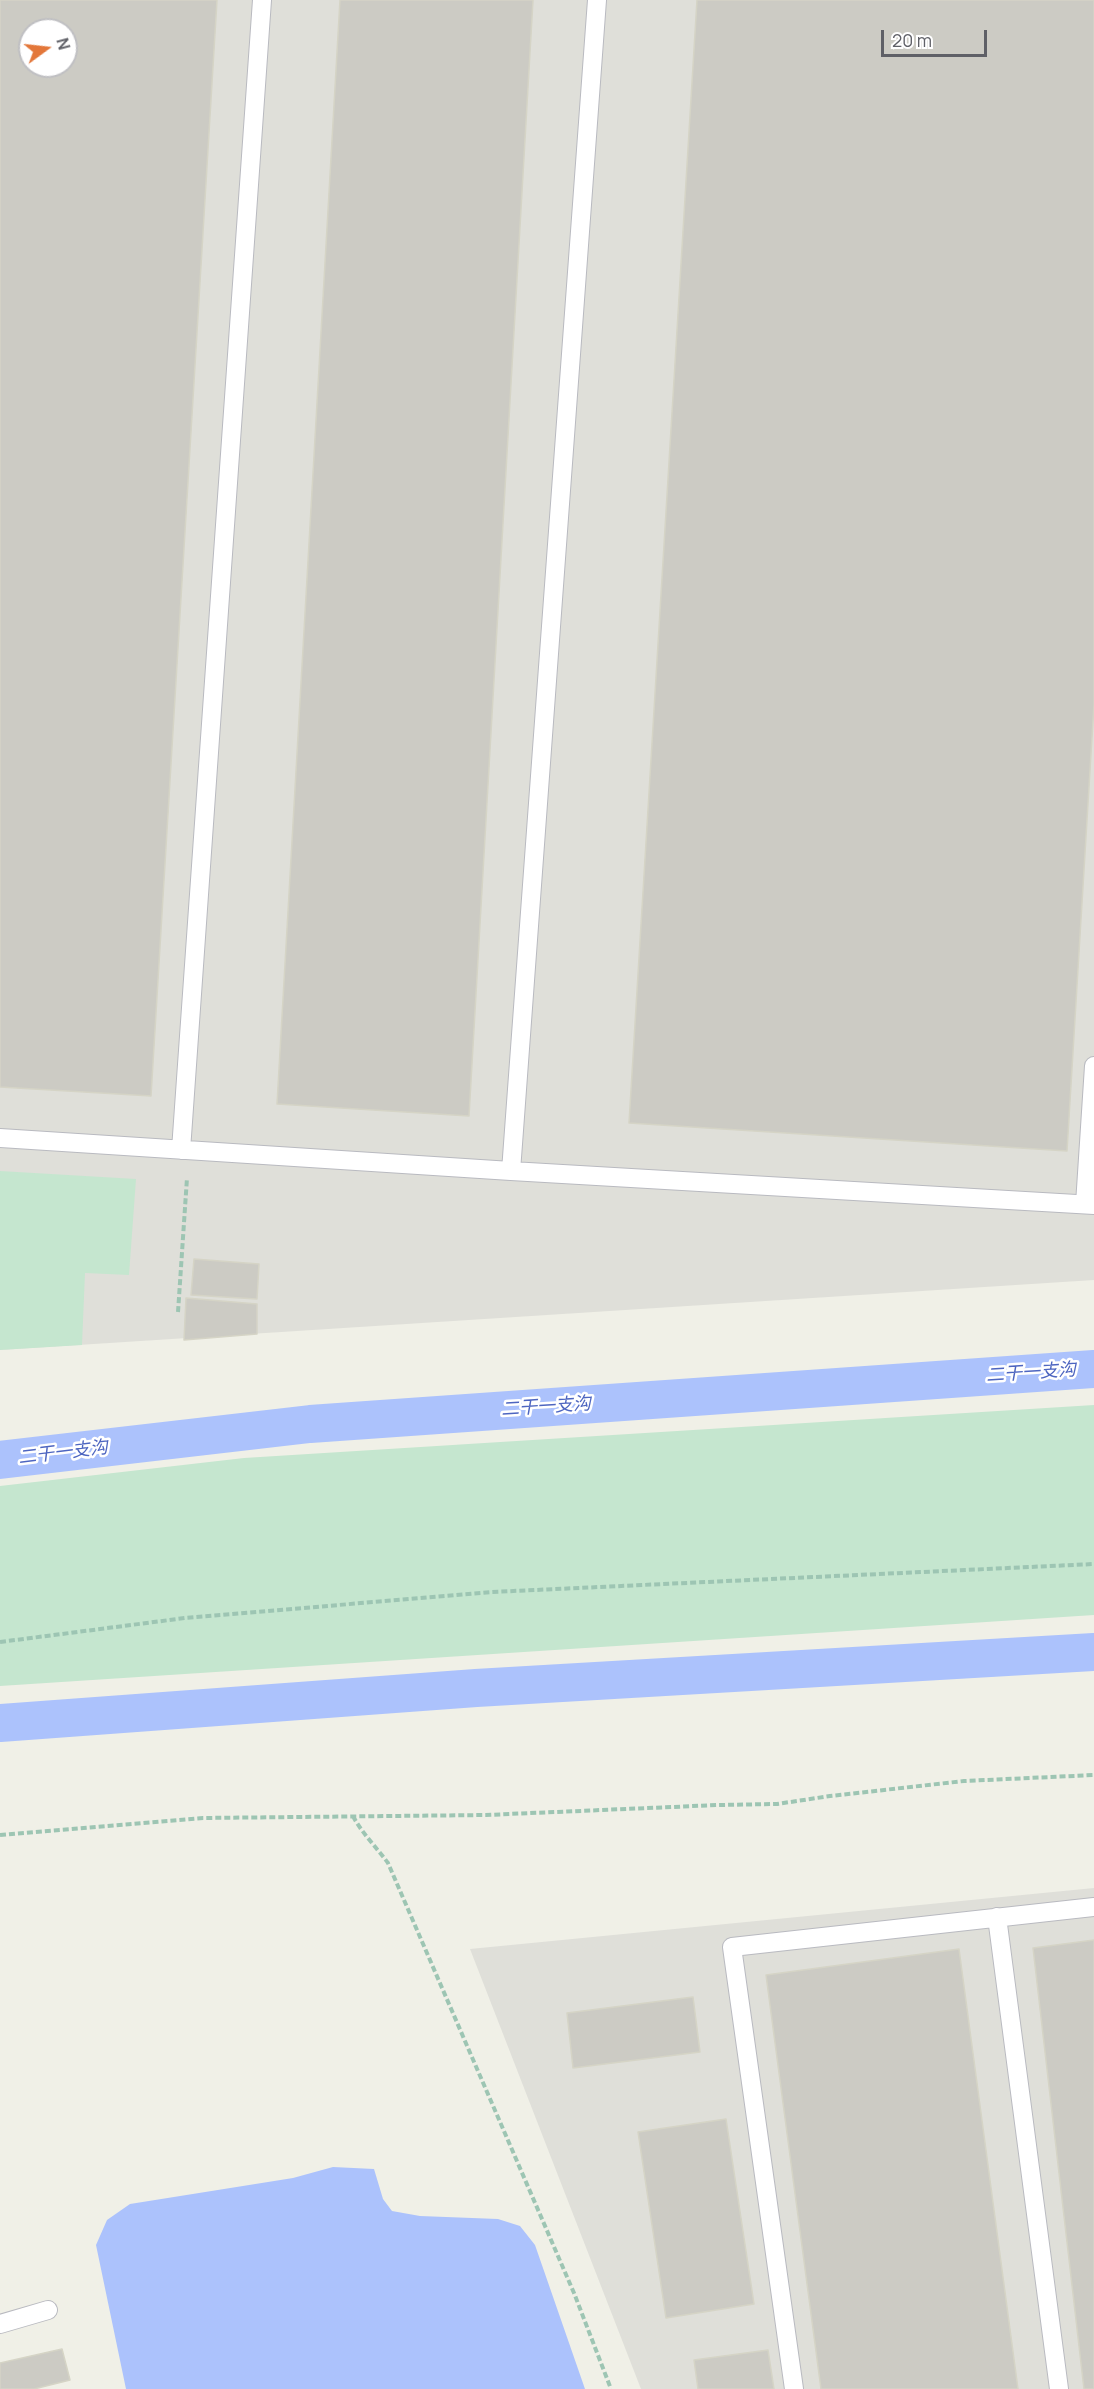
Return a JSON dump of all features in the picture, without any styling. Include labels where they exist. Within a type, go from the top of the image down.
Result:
[{"type":"lane","points":[[185,1150],[262,0]]},
{"type":"lane","points":[[511,1171],[597,0]]},
{"type":"lane","points":[[0,1138],[511,1171],[1090,1204],[1094,1066]]},
{"type":"lane","points":[[794,2389],[732,1947],[1094,1907]]},
{"type":"lane","points":[[997,1917],[1059,2389]]},
{"type":"lane","points":[[0,2324],[48,2310]]},
{"type":"path","points":[[178,1312],[185,1150]]},
{"type":"path","points":[[0,1642],[185,1618],[492,1592],[1094,1564]]},
{"type":"path","points":[[0,1835],[203,1818],[486,1815],[718,1804],[777,1804],[964,1781],[1094,1775]]},
{"type":"path","points":[[353,1816],[358,1826],[371,1839],[388,1863],[574,2294],[611,2389]]},
{"type":"shaded area","points":[[0,0],[1094,0],[1094,1280],[0,1350]]},
{"type":"shaded area","points":[[1094,1888],[1094,2389],[641,2389],[470,1949]]},
{"type":"green space","points":[[0,1171],[136,1179],[129,1275],[85,1273],[82,1345],[0,1350]]},
{"type":"green space","points":[[1094,1405],[1094,1615],[0,1686],[0,1486],[244,1458]]},
{"type":"water","points":[[333,2167],[374,2169],[383,2199],[392,2211],[420,2216],[498,2219],[520,2226],[535,2245],[585,2389],[126,2389],[96,2245],[107,2220],[130,2204],[293,2178]]},
{"type":"building","points":[[0,0],[217,0],[151,1096],[0,1087]]},
{"type":"building","points":[[340,0],[533,0],[469,1116],[277,1104]]},
{"type":"building","points":[[697,0],[1094,0],[1094,704],[1067,1151],[629,1123]]},
{"type":"building","points":[[194,1259],[259,1264],[257,1299],[191,1295]]},
{"type":"building","points":[[186,1298],[257,1304],[257,1334],[184,1340]]},
{"type":"building","points":[[1094,1940],[1094,2389],[1084,2389],[1033,1948]]},
{"type":"building","points":[[959,1949],[1018,2389],[821,2389],[766,1975]]},
{"type":"building","points":[[693,1997],[700,2052],[573,2068],[567,2013]]},
{"type":"building","points":[[726,2119],[754,2304],[666,2318],[638,2132]]},
{"type":"building","points":[[62,2349],[70,2380],[34,2389],[0,2389],[0,2363]]},
{"type":"building","points":[[768,2350],[774,2389],[698,2389],[694,2360]]},
{"type":"waterway","name":"二干一支沟","points":[[0,1460],[310,1424],[1094,1369]]},
{"type":"waterway","points":[[0,1723],[476,1688],[1094,1652]]}]
